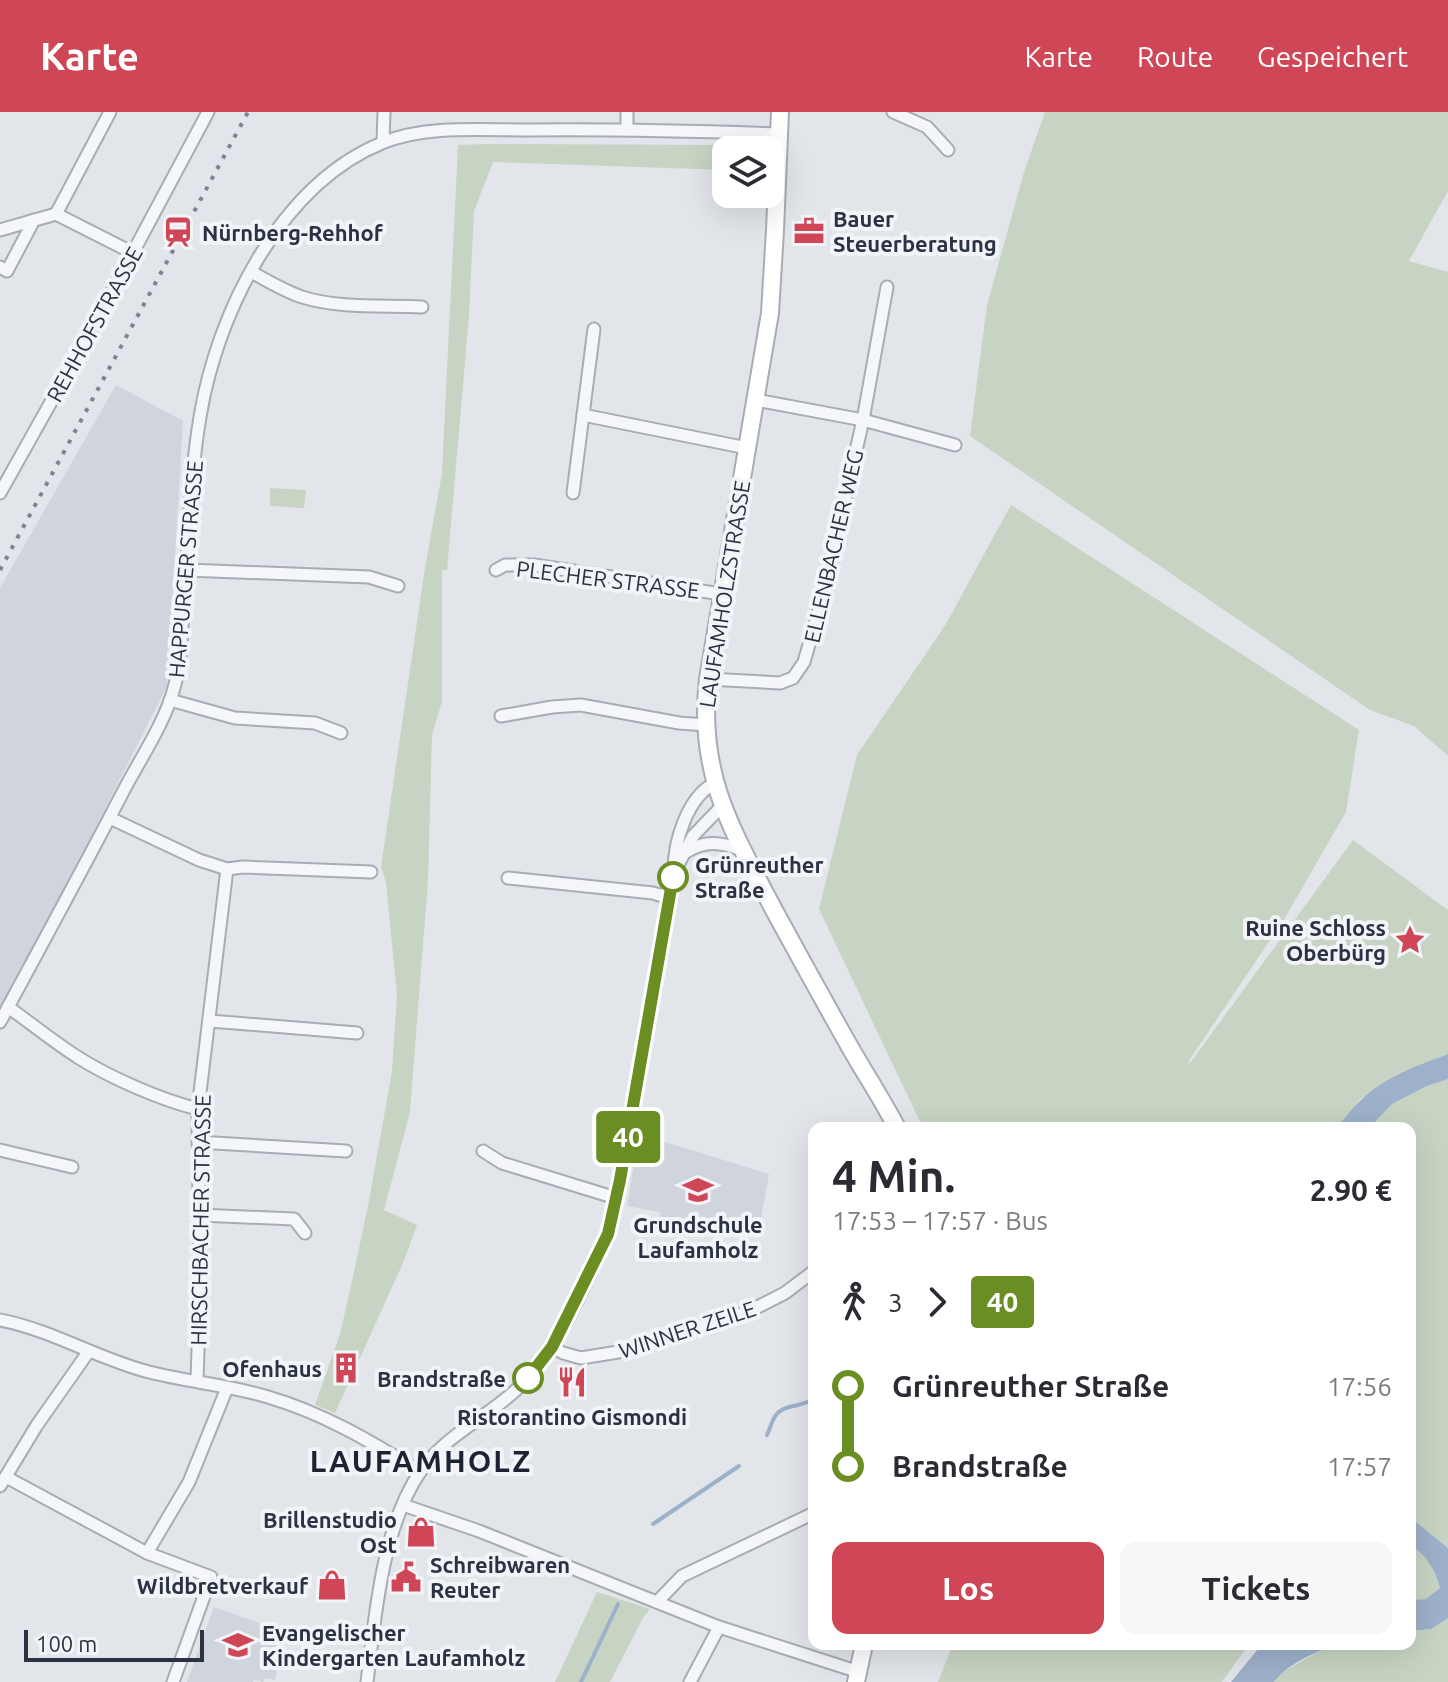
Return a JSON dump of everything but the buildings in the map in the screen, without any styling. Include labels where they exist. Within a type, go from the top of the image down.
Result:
[{"type":"main road","name":"LAUFAMHOLZSTRASSE","points":[[780,112],[771,298],[708,679],[706,725],[715,783],[742,850],[894,1122]]},
{"type":"main road","points":[[858,1677],[863,1650]]},
{"type":"street","points":[[56,214],[110,112]]},
{"type":"street","name":"REHHOFSTRASSE","points":[[0,493],[208,112]]},
{"type":"street","points":[[383,142],[384,112]]},
{"type":"street","points":[[627,112],[627,130]]},
{"type":"street","points":[[893,112],[927,127],[948,150]]},
{"type":"street","name":"HAPPURGER STRASSE","points":[[0,1022],[170,700],[179,666],[190,503],[203,402],[215,357],[228,318],[251,272],[279,227],[305,196],[325,177],[383,142],[421,133],[463,129],[779,134]]},
{"type":"street","points":[[0,230],[56,214],[133,253]]},
{"type":"street","points":[[0,267],[7,271],[34,220]]},
{"type":"street","points":[[251,272],[315,300],[422,307]]},
{"type":"street","name":"ELLENBACHER WEG","points":[[708,679],[788,682],[804,662],[863,420],[887,287]]},
{"type":"street","points":[[573,493],[594,329]]},
{"type":"street","points":[[756,400],[863,420],[955,445]]},
{"type":"street","points":[[583,415],[747,448]]},
{"type":"street","name":"PLECHER STRASSE","points":[[496,570],[505,565],[534,565],[721,594]]},
{"type":"street","points":[[187,570],[369,577],[398,586]]},
{"type":"street","points":[[170,700],[235,718],[315,723],[341,733]]},
{"type":"street","points":[[501,716],[581,705],[706,725]]},
{"type":"street","points":[[367,1682],[374,1619],[389,1544],[403,1505],[420,1472],[458,1433],[516,1391],[552,1347],[608,1234],[678,840],[685,820],[700,795],[715,783]]},
{"type":"street","points":[[674,871],[693,836],[722,806]]},
{"type":"street","points":[[110,818],[199,860],[227,869],[371,872]]},
{"type":"street","points":[[685,852],[708,843],[722,843],[742,850]]},
{"type":"street","name":"HIRSCHBACHER STRASSE","points":[[197,1380],[201,1261],[198,1109],[227,869]]},
{"type":"street","points":[[508,878],[653,893],[669,898]]},
{"type":"street","points":[[8,1007],[79,1058],[177,1104],[198,1109]]},
{"type":"street","points":[[210,1021],[357,1033]]},
{"type":"street","points":[[198,1142],[346,1151]]},
{"type":"street","points":[[0,1150],[72,1167]]},
{"type":"street","points":[[483,1151],[502,1163],[616,1198]]},
{"type":"street","points":[[199,1215],[294,1219],[305,1233]]},
{"type":"street","name":"WINNER ZEILE","points":[[552,1347],[581,1358],[618,1352],[754,1309],[785,1293],[808,1276]]},
{"type":"street","points":[[0,1320],[44,1331],[149,1372],[265,1396],[316,1414],[420,1472]]},
{"type":"street","points":[[89,1351],[37,1425],[3,1482],[147,1553],[211,1577],[173,1682]]},
{"type":"street","points":[[147,1553],[189,1482],[227,1388]]},
{"type":"street","points":[[403,1505],[479,1531],[719,1627],[858,1677]]},
{"type":"street","points":[[657,1602],[682,1576],[808,1516]]},
{"type":"street","points":[[690,1682],[719,1627]]},
{"type":"shaded area","points":[[116,385],[183,421],[167,686],[0,1017],[0,588]]},
{"type":"shaded area","name":"Grundschule Laufamholz","points":[[639,1134],[769,1174],[758,1235],[672,1232],[658,1225],[660,1212],[627,1206]]},
{"type":"shaded area","name":"Evangelischer Kindergarten Laufamholz","points":[[214,1607],[265,1625],[261,1632],[279,1639],[270,1663],[278,1665],[275,1680],[187,1682]]},
{"type":"green space","points":[[1045,112],[1448,112],[1448,191],[1409,261],[1448,272],[1448,756],[1414,726],[1370,710],[970,436],[987,305],[1024,172]]},
{"type":"green space","points":[[458,145],[712,145],[712,170],[493,162],[474,211],[469,316],[447,570],[442,570],[442,701],[432,735],[428,880],[410,1112],[384,1210],[417,1225],[335,1413],[315,1405],[340,1334],[369,1201],[392,1071],[397,995],[386,882],[381,867],[442,473]]},
{"type":"green space","points":[[270,488],[306,490],[304,508],[270,506]]},
{"type":"green space","points":[[1011,505],[1359,730],[1346,812],[1283,921],[1188,1062],[1353,840],[1448,910],[1448,1054],[1360,1099],[1342,1122],[920,1122],[819,909],[857,755],[946,624]]},
{"type":"green space","points":[[1448,1079],[1448,1548],[1416,1522],[1416,1122],[1375,1122],[1392,1104]]},
{"type":"green space","points":[[1416,1549],[1432,1569],[1440,1588],[1427,1599],[1416,1600]]},
{"type":"green space","points":[[597,1592],[650,1609],[610,1682],[555,1682]]},
{"type":"green space","points":[[1448,1618],[1448,1682],[1274,1682],[1280,1674],[1321,1650],[1416,1650],[1416,1630],[1431,1629]]},
{"type":"green space","points":[[951,1650],[1245,1650],[1222,1682],[938,1682]]},
{"type":"water","points":[[1448,1054],[1448,1079],[1392,1104],[1375,1122],[1342,1122],[1373,1090],[1414,1067]]},
{"type":"water","points":[[1416,1522],[1448,1548],[1448,1618],[1431,1629],[1416,1630],[1416,1600],[1426,1599],[1440,1588],[1416,1549]]},
{"type":"water","points":[[1257,1650],[1322,1650],[1287,1669],[1274,1682],[1231,1682]]},
{"type":"waterway","points":[[767,1435],[780,1411],[808,1401]]},
{"type":"waterway","points":[[653,1524],[739,1466]]},
{"type":"waterway","points":[[581,1682],[618,1604]]},
{"type":"railway","points":[[0,570],[248,112]]},
{"type":"bus line","name":"40","points":[[528,1378],[552,1347],[608,1234],[673,877]]},
{"type":"place","name":"Bauer Steuerberatung","points":[[809,231]]},
{"type":"place","name":"Nürnberg-Rehhof","points":[[178,232]]},
{"type":"place","name":"Grünreuther Straße","points":[[673,877]]},
{"type":"place","name":"Ruine Schloss Oberbürg","points":[[1410,940]]},
{"type":"place","name":"Grundschule Laufamholz","points":[[698,1190]]},
{"type":"place","name":"Ofenhaus","points":[[346,1368]]},
{"type":"place","name":"Brandstraße","points":[[528,1378]]},
{"type":"place","name":"Ristorantino Gismondi","points":[[572,1382]]},
{"type":"place","name":"Brillenstudio Ost","points":[[421,1532]]},
{"type":"place","name":"Schreibwaren Reuter","points":[[406,1577]]},
{"type":"place","name":"Wildbretverkauf","points":[[332,1585]]},
{"type":"place","name":"Evangelischer Kindergarten Laufamholz","points":[[238,1645]]},
{"type":"district","name":"LAUFAMHOLZ","points":[[421,1461]]}]
